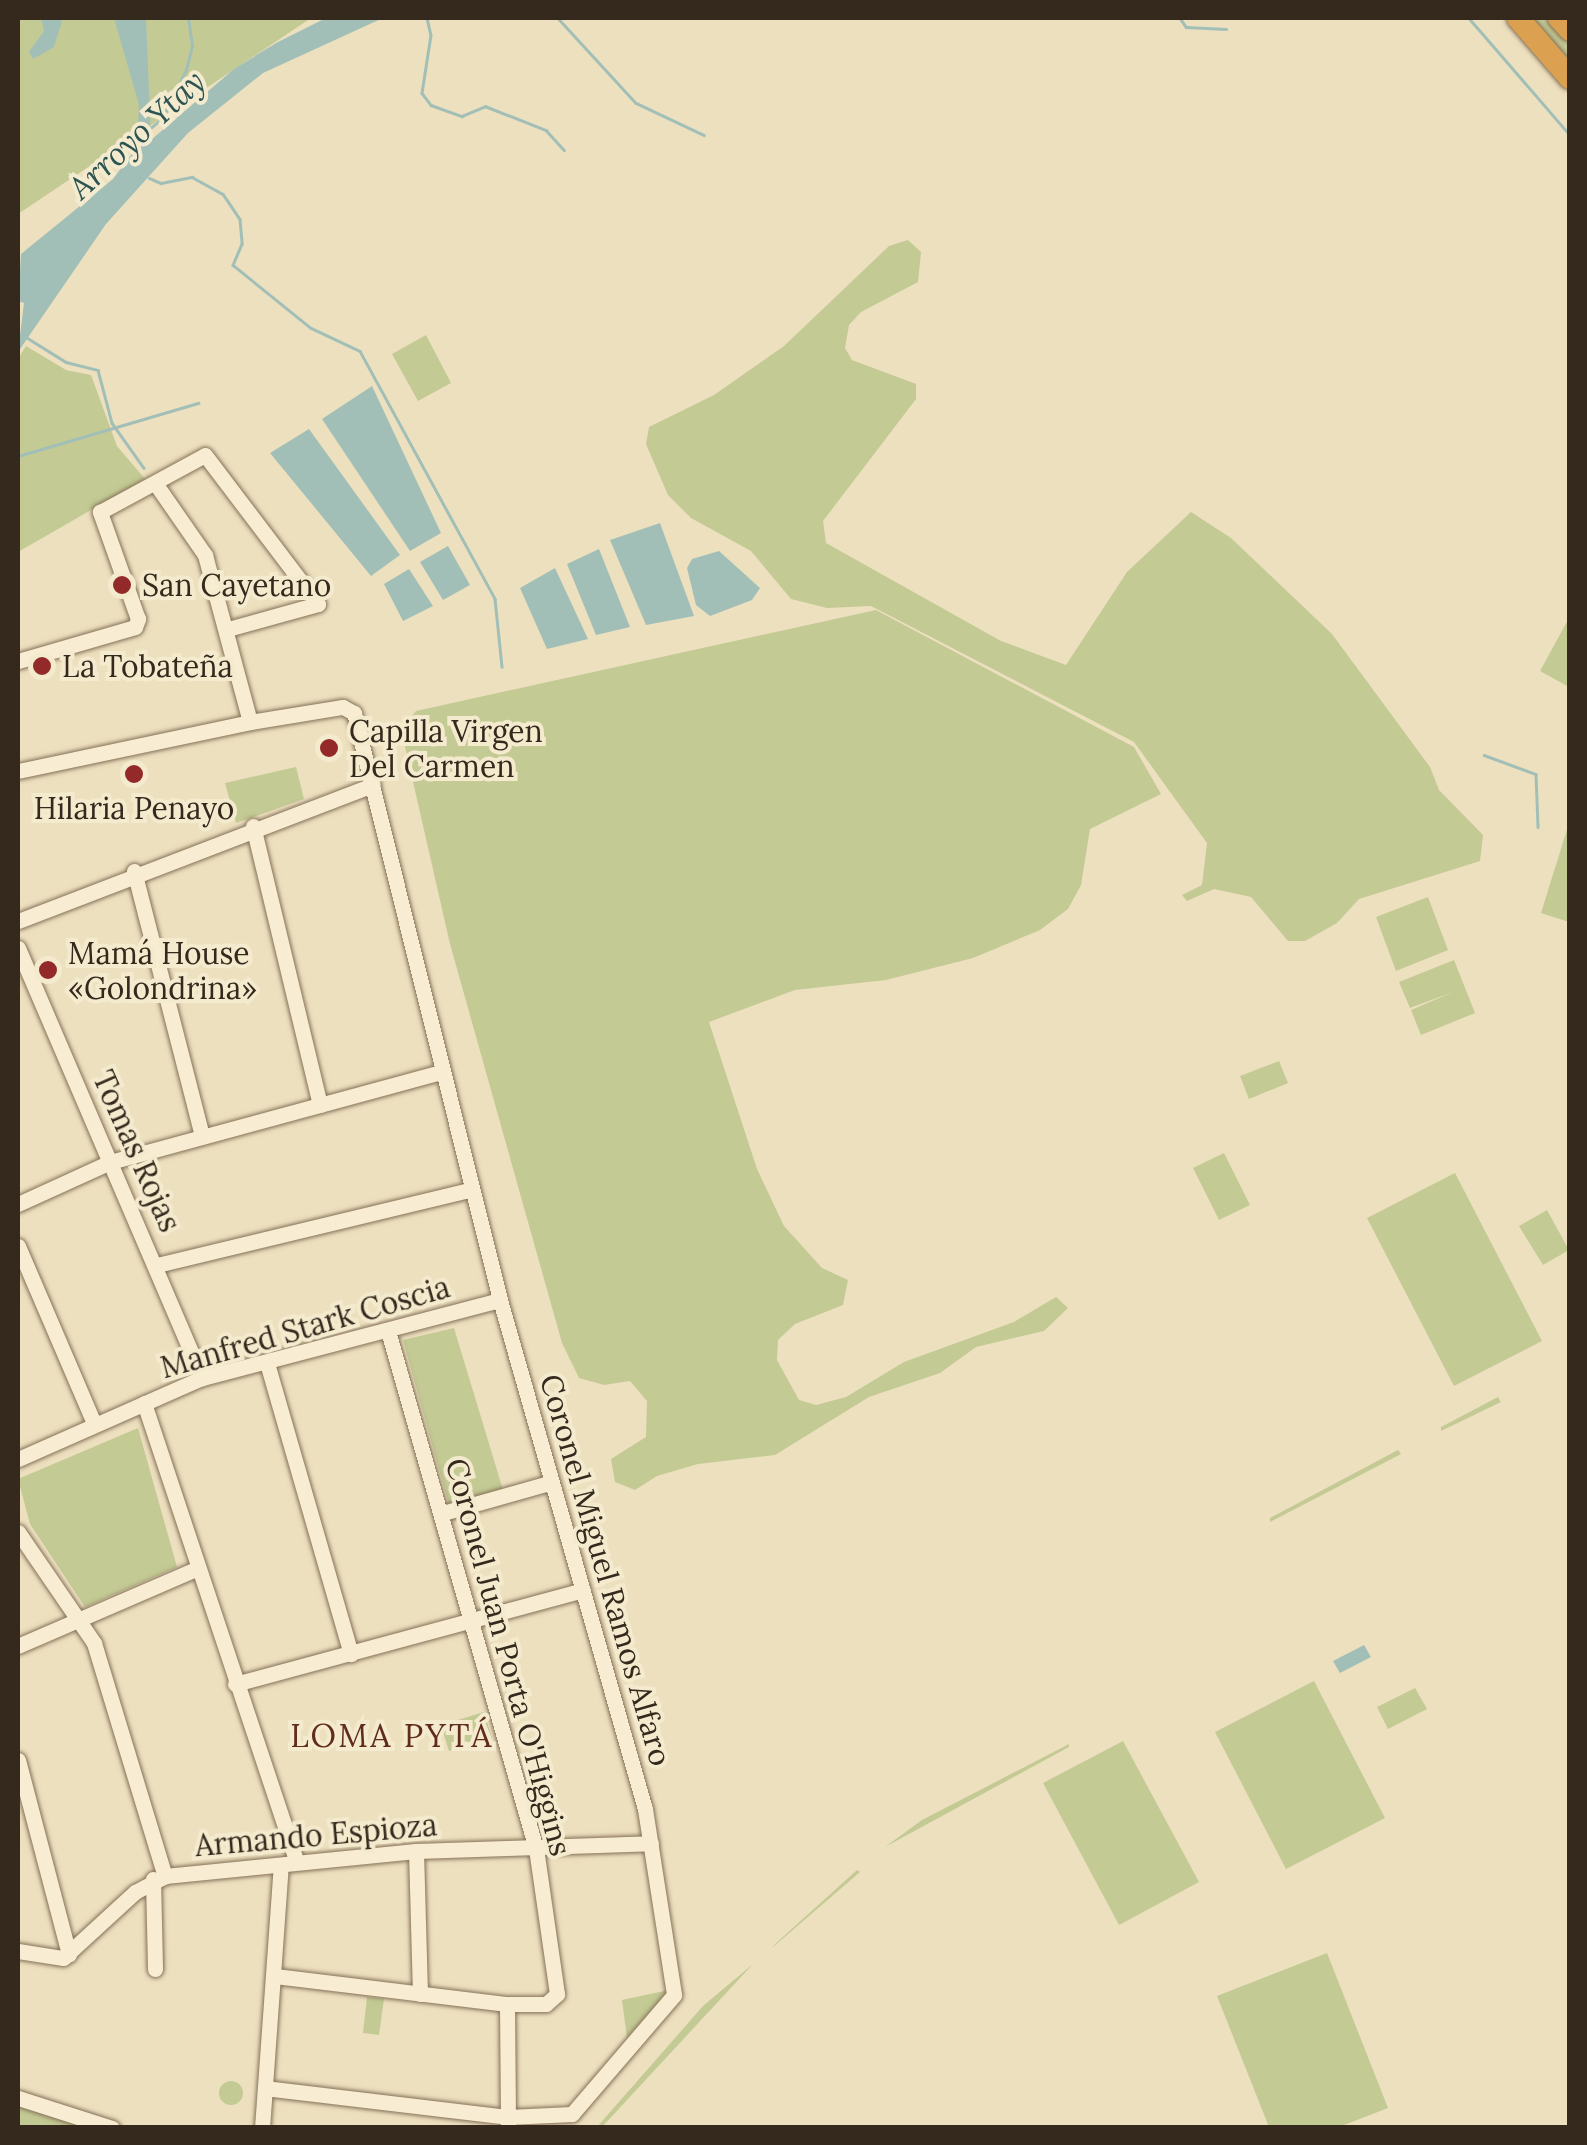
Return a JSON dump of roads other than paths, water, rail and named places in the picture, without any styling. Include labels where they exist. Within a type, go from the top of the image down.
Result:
[{"type":"highway","points":[[1518,18],[1570,78]]},
{"type":"highway","points":[[1559,18],[1570,30]]},
{"type":"street","points":[[18,660],[138,624],[100,512],[205,455],[317,601],[228,629]]},
{"type":"street","points":[[18,772],[250,722],[205,555],[154,483]]},
{"type":"street","name":"Coronel Miguel Ramos Alfaro","points":[[250,722],[342,707],[354,713],[470,1190],[651,1843],[674,1995],[572,2114],[508,2122],[266,2088]]},
{"type":"street","points":[[18,921],[134,871],[373,785]]},
{"type":"street","points":[[253,826],[320,1105]]},
{"type":"street","points":[[134,871],[202,1136]]},
{"type":"street","name":"Tomas Rojas","points":[[18,948],[157,1265],[202,1378]]},
{"type":"street","points":[[18,1204],[110,1162],[441,1072]]},
{"type":"street","points":[[157,1265],[470,1190]]},
{"type":"street","points":[[18,1246],[94,1423]]},
{"type":"street","name":"Manfred Stark Coscia","points":[[18,1459],[202,1378],[500,1300]]},
{"type":"street","name":"Coronel Juan Porta O'Higgins","points":[[388,1332],[443,1513],[536,1849],[554,2000],[507,2004]]},
{"type":"street","points":[[266,1362],[351,1654]]},
{"type":"street","points":[[144,1403],[289,1864],[262,2128]]},
{"type":"street","points":[[443,1513],[549,1483]]},
{"type":"street","points":[[18,1532],[82,1617],[135,1766],[159,1878],[154,1970]]},
{"type":"street","points":[[18,1646],[198,1568]]},
{"type":"street","points":[[234,1684],[583,1590]]},
{"type":"street","points":[[18,1760],[68,1954]]},
{"type":"street","name":"Armando Espioza","points":[[159,1878],[416,1851],[651,1843]]},
{"type":"street","points":[[416,1851],[420,1994]]},
{"type":"street","points":[[18,1951],[52,1958],[68,1954],[159,1878]]},
{"type":"street","points":[[275,1976],[507,2004],[508,2122]]},
{"type":"street","points":[[18,2098],[112,2128]]},
{"type":"water","points":[[41,18],[63,18],[54,47],[33,59],[29,52],[44,31]]},
{"type":"water","points":[[114,18],[146,18],[151,140],[234,69],[276,43],[326,18],[383,18],[263,73],[188,133],[106,224],[18,352],[24,303],[18,301],[21,254],[113,179],[137,147],[139,105]]},
{"type":"water","points":[[372,386],[441,533],[410,551],[322,419]]},
{"type":"water","points":[[309,429],[400,555],[371,576],[270,453]]},
{"type":"water","points":[[660,523],[694,616],[646,625],[610,540]]},
{"type":"water","points":[[448,546],[470,585],[443,600],[420,562]]},
{"type":"water","points":[[599,549],[630,627],[596,635],[567,564]]},
{"type":"water","points":[[719,551],[760,588],[752,600],[710,616],[696,605],[687,568],[692,559]]},
{"type":"water","points":[[555,568],[588,639],[547,649],[520,588]]},
{"type":"water","points":[[409,569],[433,606],[403,621],[384,584]]},
{"type":"water","points":[[1364,1645],[1371,1657],[1340,1673],[1333,1661]]},
{"type":"waterway","name":"Arroyo Ytay","points":[[146,132],[163,117],[186,70],[192,46],[188,18]]},
{"type":"waterway","points":[[427,18],[431,35],[422,93],[431,105],[462,116],[485,106],[546,130],[564,150]]},
{"type":"waterway","points":[[558,18],[636,103],[704,135]]},
{"type":"waterway","points":[[1180,18],[1186,27],[1226,29]]},
{"type":"waterway","points":[[1469,18],[1570,135]]},
{"type":"waterway","points":[[149,178],[161,183],[192,177],[223,194],[240,219],[242,244],[233,265],[311,328],[360,351],[495,599],[502,667]]},
{"type":"waterway","points":[[26,337],[66,362],[98,370],[112,423],[144,468]]},
{"type":"waterway","points":[[18,456],[198,403]]},
{"type":"waterway","points":[[1484,755],[1536,774],[1538,827]]},
{"type":"place","name":"San Cayetano","points":[[122,585]]},
{"type":"place","name":"La Tobateña","points":[[42,666]]},
{"type":"place","name":"Capilla Virgen Del Carmen","points":[[329,748]]},
{"type":"place","name":"Hilaria Penayo","points":[[134,774]]},
{"type":"place","name":"Mamá House «Golondrina»","points":[[48,970]]},
{"type":"district","name":"LOMA PYTÁ","points":[[392,1736]]}]
